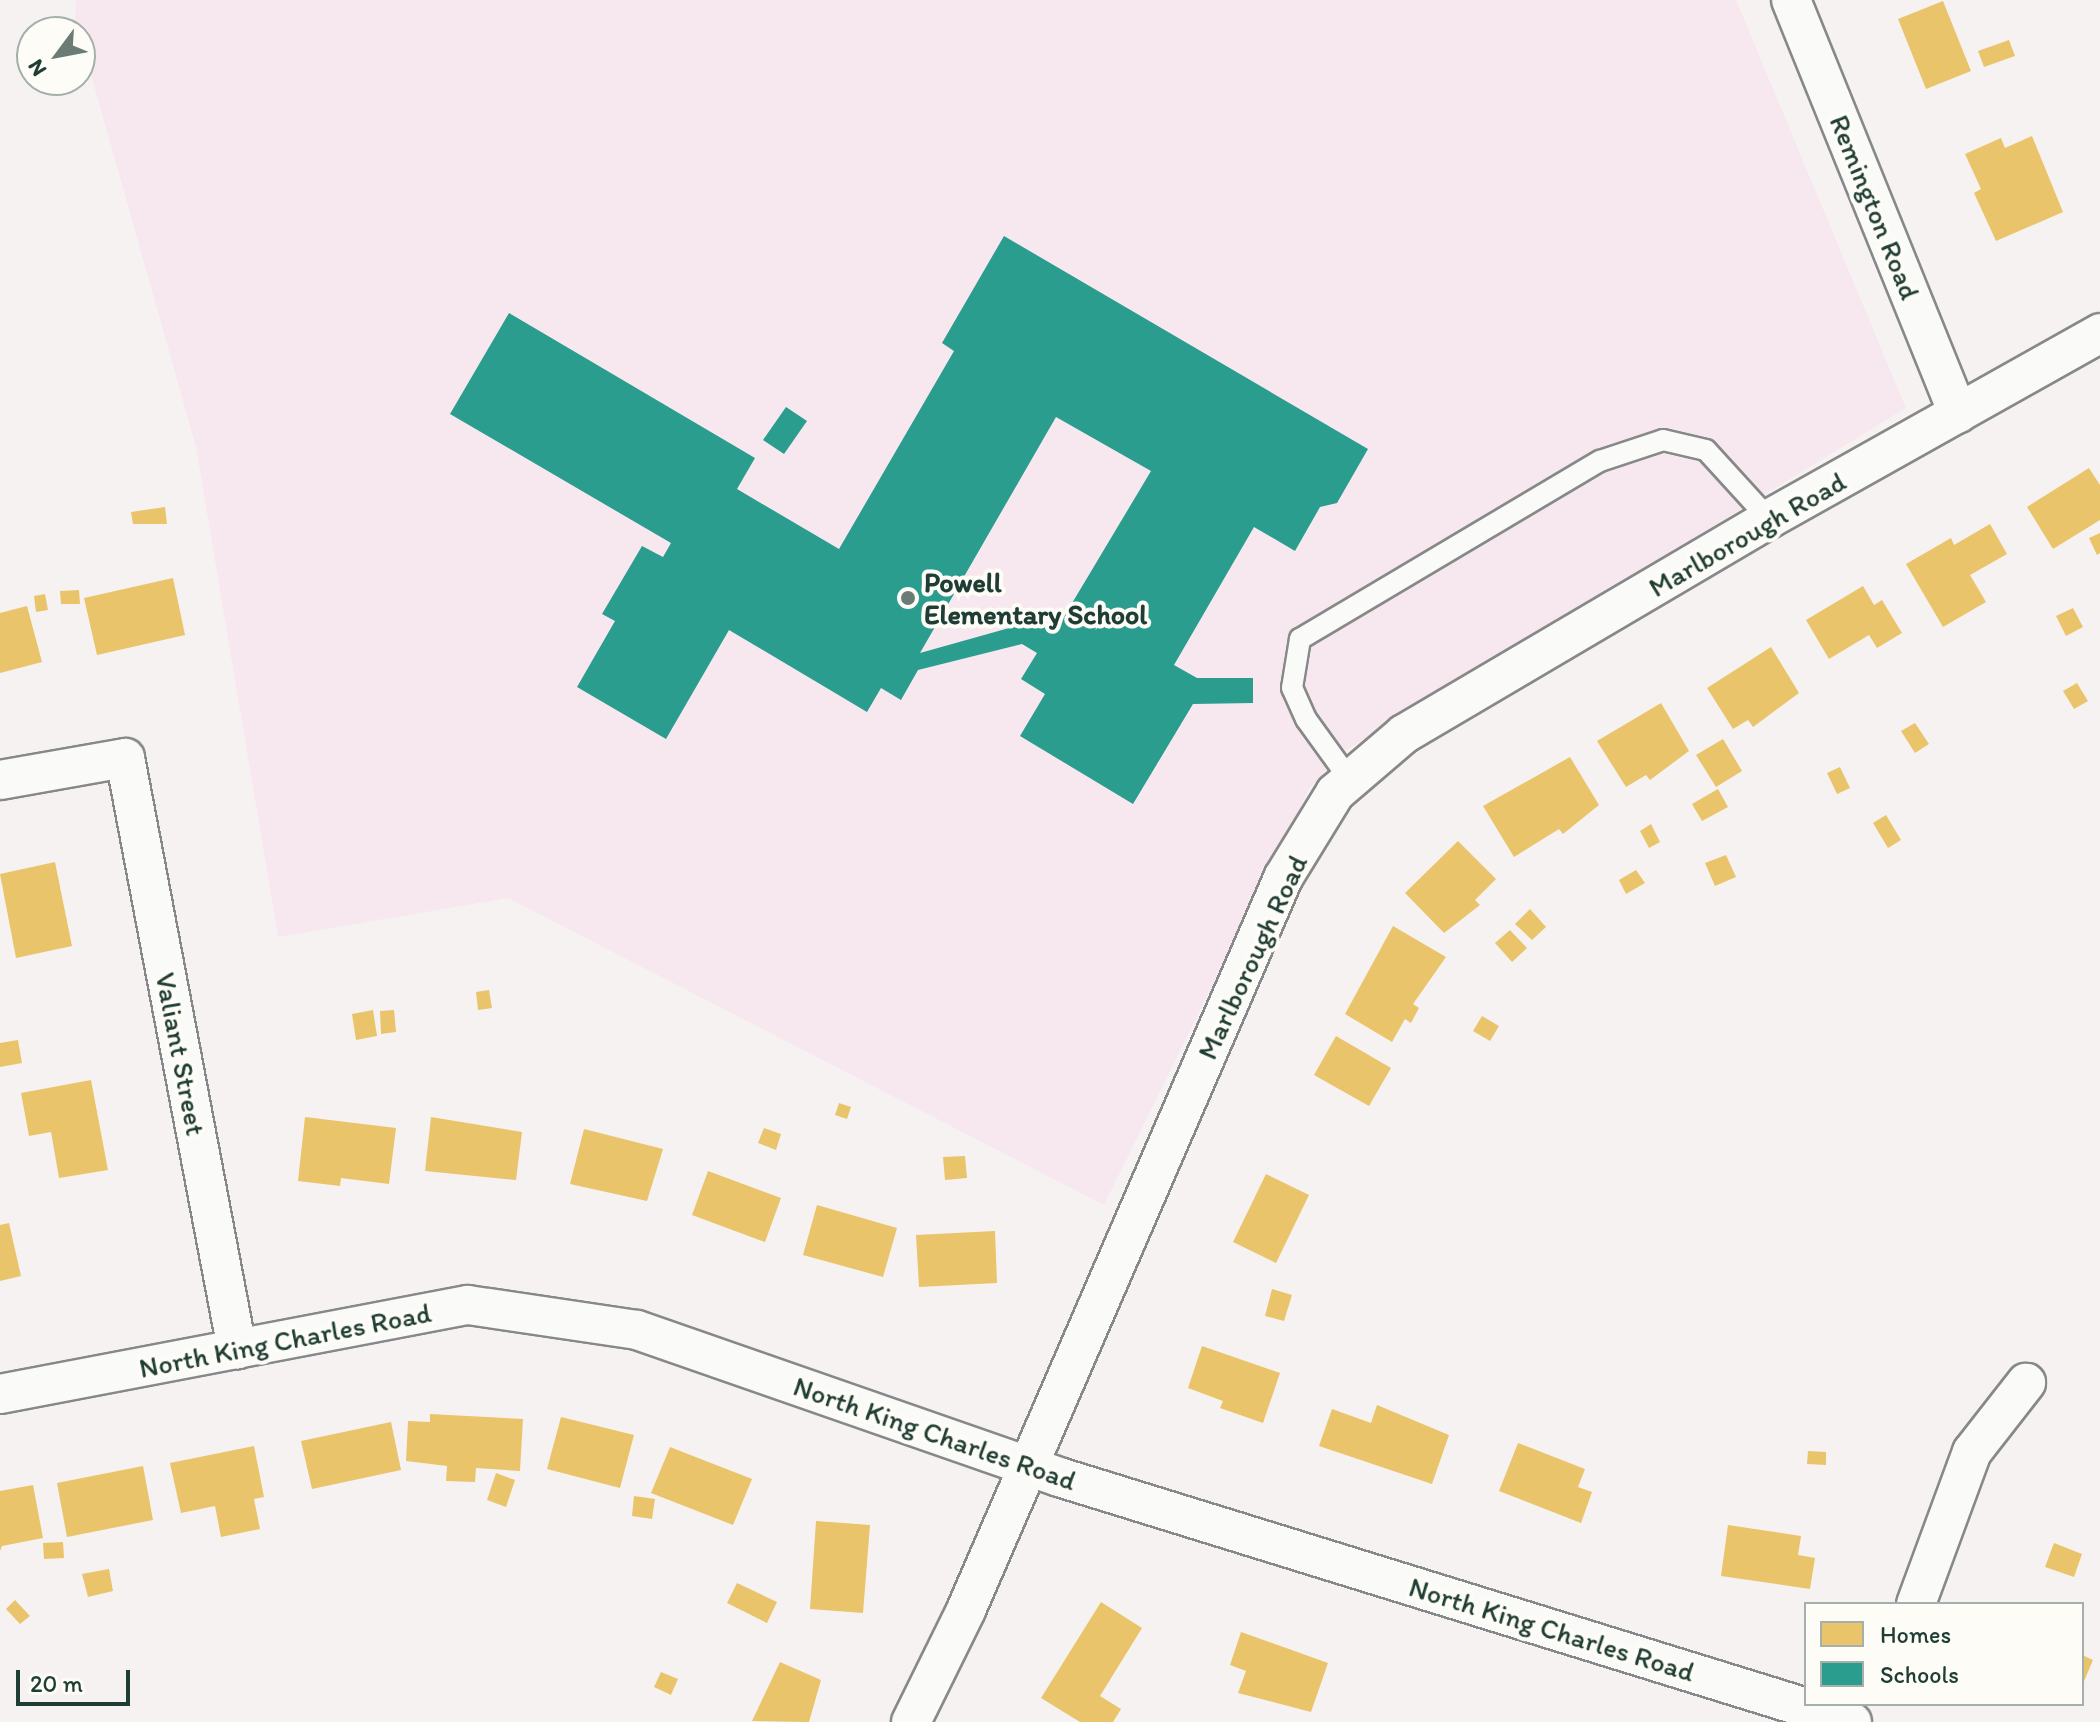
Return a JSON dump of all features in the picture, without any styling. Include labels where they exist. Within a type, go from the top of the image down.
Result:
[{"type":"street","name":"Remington Road","points":[[1791,0],[1958,414]]},
{"type":"street","name":"Marlborough Road","points":[[911,1722],[1028,1465],[1283,878],[1335,793],[1404,734],[1769,519],[2100,333]]},
{"type":"street","name":"Valiant Street","points":[[0,780],[125,758],[237,1349]]},
{"type":"street","name":"North King Charles Road","points":[[0,1394],[468,1305],[637,1330],[1028,1465],[1852,1722]]},
{"type":"street","points":[[1917,1602],[1972,1452],[2026,1383]]},
{"type":"lane","points":[[1350,780],[1306,719],[1292,688],[1300,639],[1600,461],[1663,440],[1706,450],[1769,519]]},
{"type":"shaded area","name":"Powell Elementary School","points":[[76,0],[1736,0],[1906,408],[1346,750],[1309,789],[1104,1205],[508,898],[278,937],[196,447],[96,92],[96,16],[75,16]]},
{"type":"building: Homes","points":[[1943,1],[1971,71],[1926,89],[1898,19]]},
{"type":"building: Homes","points":[[2009,40],[2015,56],[1984,67],[1978,51]]},
{"type":"building: Homes","points":[[2032,136],[2063,212],[1996,241],[1974,193],[1981,189],[1965,154],[2001,138],[2005,148]]},
{"type":"building: Homes","points":[[2089,468],[2100,485],[2100,520],[2053,549],[2027,507]]},
{"type":"building: Homes","points":[[165,507],[167,524],[133,524],[131,512]]},
{"type":"building: Homes","points":[[1990,524],[2007,554],[1970,575],[1986,602],[1943,627],[1906,564],[1951,538],[1954,545]]},
{"type":"building: Homes","points":[[2100,533],[2100,553],[2097,555],[2089,538]]},
{"type":"building: Homes","points":[[173,578],[185,635],[97,655],[84,598]]},
{"type":"building: Homes","points":[[1863,586],[1874,605],[1882,600],[1902,633],[1877,648],[1869,635],[1829,659],[1806,620]]},
{"type":"building: Homes","points":[[79,590],[80,604],[61,604],[60,591]]},
{"type":"building: Homes","points":[[45,594],[48,610],[36,612],[34,596]]},
{"type":"building: Homes","points":[[27,606],[42,662],[0,673],[0,613]]},
{"type":"building: Homes","points":[[2073,608],[2083,627],[2066,636],[2056,616]]},
{"type":"building: Homes","points":[[1771,647],[1799,693],[1753,727],[1748,720],[1733,729],[1707,688]]},
{"type":"building: Homes","points":[[2077,683],[2088,701],[2074,709],[2063,691]]},
{"type":"building: Homes","points":[[1661,703],[1689,751],[1650,780],[1646,775],[1626,787],[1597,741]]},
{"type":"building: Homes","points":[[1915,723],[1929,744],[1915,753],[1901,731]]},
{"type":"building: Homes","points":[[1723,739],[1742,771],[1716,787],[1696,755]]},
{"type":"building: Homes","points":[[1570,757],[1599,805],[1563,834],[1559,829],[1514,857],[1483,806]]},
{"type":"building: Homes","points":[[1840,767],[1850,788],[1837,794],[1827,773]]},
{"type":"building: Homes","points":[[1718,789],[1728,807],[1702,821],[1692,804]]},
{"type":"building: Homes","points":[[1886,815],[1901,840],[1888,848],[1873,823]]},
{"type":"building: Homes","points":[[1651,824],[1660,842],[1649,848],[1640,831]]},
{"type":"building: Homes","points":[[1458,841],[1496,879],[1475,900],[1480,905],[1444,933],[1405,893]]},
{"type":"building: Homes","points":[[1726,855],[1736,877],[1715,886],[1705,863]]},
{"type":"building: Homes","points":[[55,862],[72,946],[16,958],[0,874]]},
{"type":"building: Homes","points":[[1636,870],[1645,883],[1626,894],[1619,880]]},
{"type":"building: Homes","points":[[1530,909],[1546,927],[1532,940],[1515,924]]},
{"type":"building: Homes","points":[[1393,926],[1446,957],[1413,1004],[1419,1008],[1411,1023],[1405,1019],[1392,1042],[1345,1014]]},
{"type":"building: Homes","points":[[1510,930],[1527,948],[1512,962],[1495,943]]},
{"type":"building: Homes","points":[[489,990],[492,1008],[478,1010],[476,992]]},
{"type":"building: Homes","points":[[373,1010],[377,1036],[356,1040],[352,1014]]},
{"type":"building: Homes","points":[[394,1010],[396,1032],[381,1034],[380,1011]]},
{"type":"building: Homes","points":[[1482,1016],[1499,1026],[1490,1041],[1473,1031]]},
{"type":"building: Homes","points":[[1336,1036],[1391,1068],[1369,1106],[1314,1075]]},
{"type":"building: Homes","points":[[18,1040],[22,1063],[0,1067],[0,1043]]},
{"type":"building: Homes","points":[[91,1080],[108,1170],[59,1178],[51,1132],[29,1136],[21,1093]]},
{"type":"building: Homes","points":[[839,1103],[851,1107],[847,1119],[835,1115]]},
{"type":"building: Homes","points":[[305,1117],[396,1128],[389,1184],[341,1178],[340,1186],[298,1181]]},
{"type":"building: Homes","points":[[431,1117],[522,1132],[516,1180],[425,1171]]},
{"type":"building: Homes","points":[[764,1128],[781,1134],[776,1150],[758,1143]]},
{"type":"building: Homes","points":[[584,1129],[663,1149],[647,1201],[570,1184]]},
{"type":"building: Homes","points":[[965,1156],[967,1178],[945,1180],[943,1157]]},
{"type":"building: Homes","points":[[708,1171],[781,1198],[765,1242],[692,1215]]},
{"type":"building: Homes","points":[[1266,1174],[1309,1195],[1276,1263],[1233,1242]]},
{"type":"building: Homes","points":[[817,1205],[897,1228],[883,1277],[803,1255]]},
{"type":"building: Homes","points":[[9,1223],[21,1276],[0,1281],[0,1225]]},
{"type":"building: Homes","points":[[995,1231],[997,1283],[919,1287],[916,1235]]},
{"type":"building: Homes","points":[[1272,1289],[1292,1295],[1284,1321],[1265,1316]]},
{"type":"building: Homes","points":[[1202,1346],[1280,1373],[1263,1423],[1220,1408],[1223,1401],[1188,1388]]},
{"type":"building: Homes","points":[[1377,1405],[1449,1435],[1432,1484],[1319,1446],[1332,1409],[1371,1423]]},
{"type":"building: Homes","points":[[430,1414],[523,1419],[520,1471],[476,1468],[475,1482],[446,1481],[447,1466],[406,1461],[408,1421],[430,1422]]},
{"type":"building: Homes","points":[[561,1417],[634,1435],[620,1488],[547,1469]]},
{"type":"building: Homes","points":[[391,1422],[401,1470],[312,1489],[301,1441]]},
{"type":"building: Homes","points":[[1518,1443],[1585,1469],[1578,1487],[1592,1492],[1581,1523],[1499,1491]]},
{"type":"building: Homes","points":[[254,1446],[264,1497],[254,1499],[260,1529],[221,1537],[215,1506],[181,1513],[170,1463]]},
{"type":"building: Homes","points":[[670,1447],[752,1479],[733,1525],[651,1493]]},
{"type":"building: Homes","points":[[1808,1451],[1826,1452],[1826,1465],[1807,1464]]},
{"type":"building: Homes","points":[[143,1466],[153,1520],[67,1537],[57,1483]]},
{"type":"building: Homes","points":[[496,1473],[515,1480],[506,1507],[487,1500]]},
{"type":"building: Homes","points":[[33,1485],[43,1538],[2,1546],[0,1551],[0,1491]]},
{"type":"building: Homes","points":[[634,1496],[655,1499],[652,1519],[632,1516]]},
{"type":"building: Homes","points":[[816,1521],[870,1525],[863,1613],[810,1609]]},
{"type":"building: Homes","points":[[1728,1525],[1801,1536],[1798,1555],[1815,1558],[1810,1589],[1721,1576]]},
{"type":"building: Homes","points":[[63,1542],[64,1558],[44,1559],[43,1543]]},
{"type":"building: Homes","points":[[2054,1543],[2082,1554],[2074,1577],[2045,1567]]},
{"type":"building: Homes","points":[[109,1569],[113,1591],[88,1597],[82,1574]]},
{"type":"building: Homes","points":[[737,1583],[777,1602],[767,1623],[727,1603]]},
{"type":"building: Homes","points":[[15,1600],[30,1616],[20,1624],[6,1609]]},
{"type":"building: Homes","points":[[1101,1602],[1142,1628],[1100,1696],[1121,1709],[1113,1722],[1080,1722],[1041,1698]]},
{"type":"building: Homes","points":[[1241,1632],[1328,1663],[1311,1712],[1238,1693],[1246,1671],[1230,1665]]},
{"type":"building: Homes","points":[[2084,1656],[2093,1660],[2084,1681]]},
{"type":"building: Homes","points":[[780,1662],[821,1680],[809,1722],[752,1721]]},
{"type":"building: Homes","points":[[661,1672],[678,1679],[671,1695],[654,1687]]},
{"type":"building: Schools","points":[[1004,236],[1368,449],[1337,503],[1320,507],[1295,551],[1254,527],[1174,665],[1197,678],[1253,678],[1253,703],[1193,704],[1133,804],[1020,736],[1045,694],[1021,679],[1037,653],[1022,644],[918,670],[901,700],[881,688],[867,712],[729,630],[666,739],[577,687],[615,621],[602,614],[642,546],[663,557],[671,543],[450,414],[509,313],[755,458],[737,489],[839,549],[954,351],[942,343]],"holes":[[[1056,417],[1151,471],[1056,630],[1038,620],[920,653]]]},
{"type":"building: Schools","points":[[786,407],[807,421],[784,454],[763,440]]},
{"type":"place","name":"Powell Elementary School","points":[[908,598]]}]
